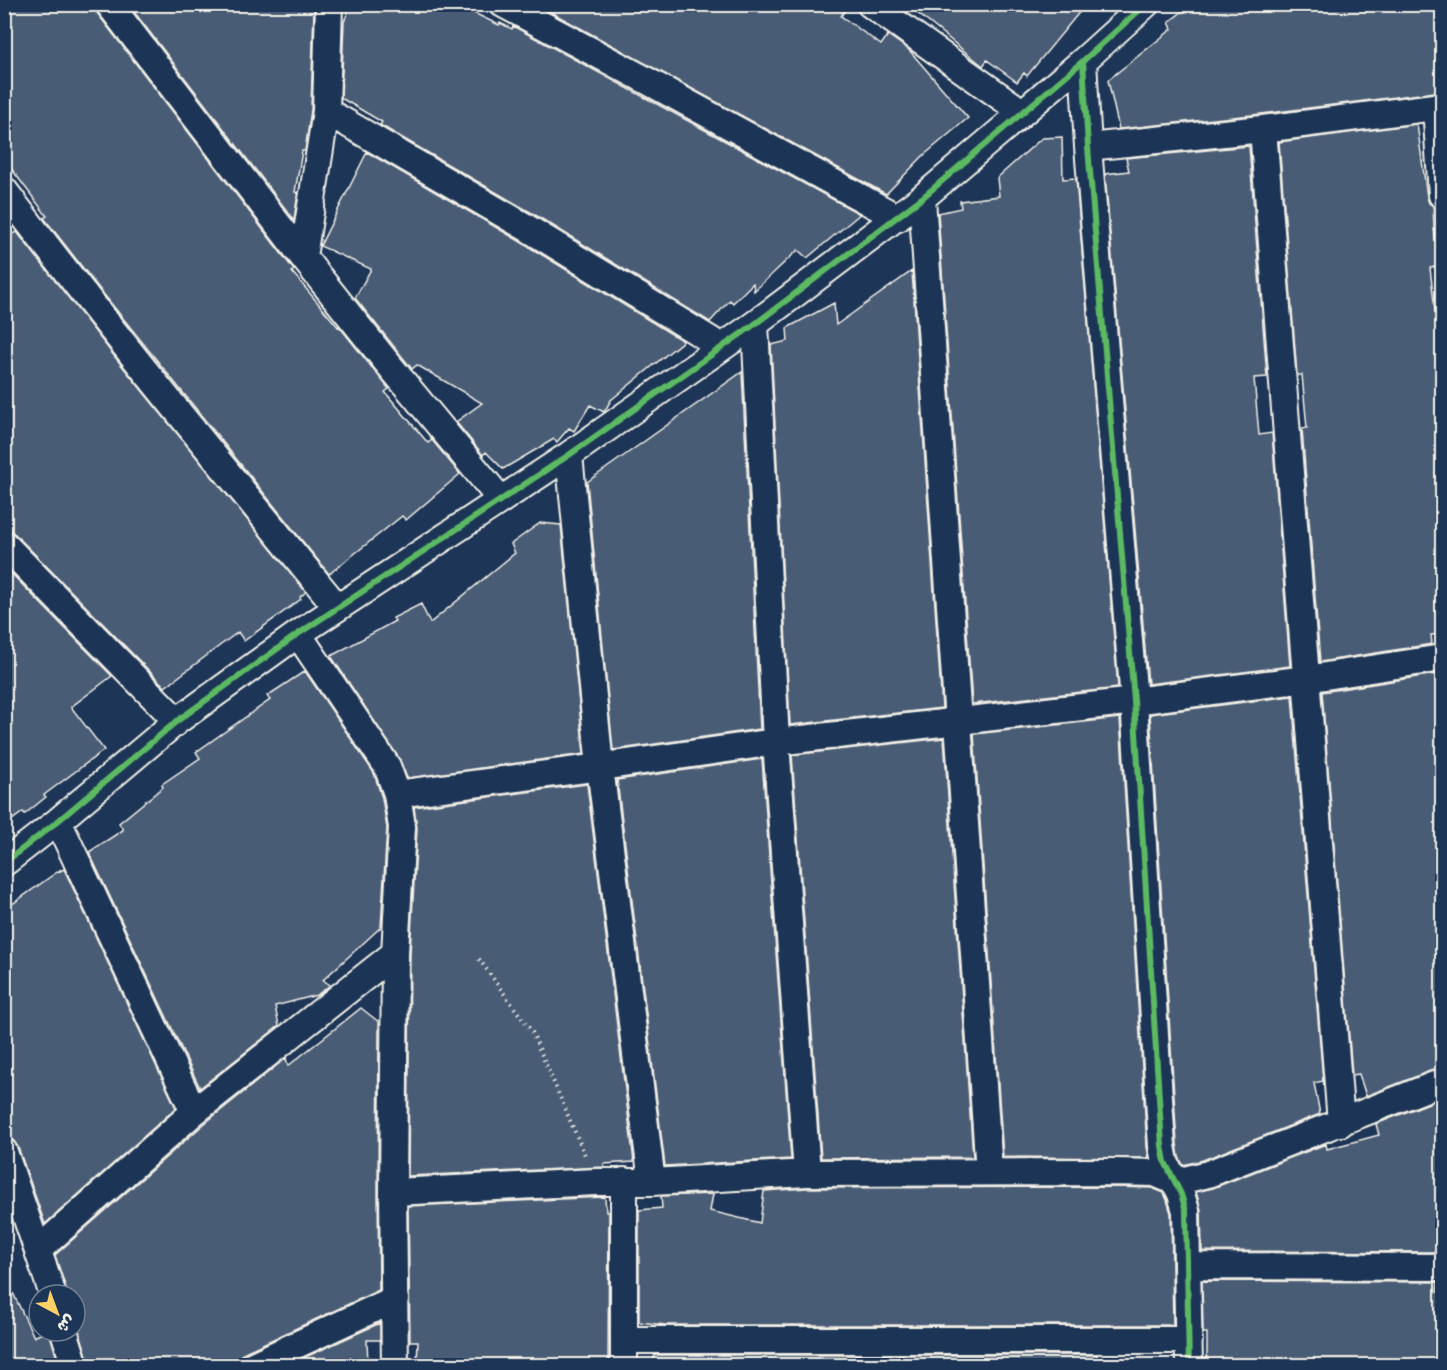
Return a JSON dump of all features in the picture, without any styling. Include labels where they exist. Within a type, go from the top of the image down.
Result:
[{"type":"street","points":[[109,4],[303,257],[501,500]]},
{"type":"street","points":[[303,257],[326,111],[329,4]]},
{"type":"street","points":[[503,4],[898,218]]},
{"type":"street","points":[[870,4],[1022,112]]},
{"type":"street","points":[[4,863],[177,721],[337,607],[569,455],[755,324],[898,218],[1083,61],[1146,4]]},
{"type":"street","points":[[1083,61],[1088,147],[1134,701],[1162,1146],[1165,1162],[1176,1182],[1186,1211],[1189,1365]]},
{"type":"street","points":[[1088,147],[1263,129],[1439,106],[1443,195]]},
{"type":"street","points":[[326,111],[524,226],[722,347]]},
{"type":"street","points":[[1263,129],[1341,1123]]},
{"type":"street","points":[[4,190],[178,412],[337,607]]},
{"type":"street","points":[[922,198],[989,1172]]},
{"type":"street","points":[[755,324],[776,742],[807,1173]]},
{"type":"street","points":[[569,455],[600,767],[652,1182]]},
{"type":"street","points":[[4,544],[177,721]]},
{"type":"street","points":[[298,634],[387,766],[397,794],[402,827],[395,952],[393,1192],[395,1365]]},
{"type":"street","points":[[397,794],[776,742],[1306,679],[1443,658]]},
{"type":"street","points":[[58,821],[194,1112]]},
{"type":"street","points":[[38,1251],[194,1112],[395,952]]},
{"type":"street","points":[[393,1192],[596,1182],[652,1182],[807,1173],[1155,1173],[1176,1182],[1208,1174],[1443,1082]]},
{"type":"street","points":[[4,1152],[48,1283]]},
{"type":"street","points":[[624,1181],[624,1365]]},
{"type":"street","points":[[1187,1266],[1443,1267]]},
{"type":"street","points":[[251,1365],[395,1299]]},
{"type":"street","points":[[624,1340],[1189,1340]]},
{"type":"street","points":[[68,1343],[75,1365]]},
{"type":"path","points":[[479,959],[532,1032],[596,1182]]},
{"type":"building","points":[[4,4],[94,4],[97,13],[294,270],[292,272],[389,389],[385,392],[428,443],[432,440],[460,474],[406,520],[402,516],[329,574],[97,286],[44,218],[47,216],[4,159]]},
{"type":"building","points":[[128,4],[312,4],[314,8],[311,110],[305,151],[302,151],[295,192],[298,193],[294,220]]},
{"type":"building","points":[[351,4],[455,4],[499,25],[500,23],[512,29],[513,26],[860,214],[807,258],[798,250],[754,291],[753,283],[733,303],[730,300],[710,322],[532,213],[380,125],[382,122],[341,98],[344,22]]},
{"type":"building","points":[[536,4],[849,4],[841,16],[881,45],[888,35],[909,50],[968,118],[923,156],[886,194]]},
{"type":"building","points":[[906,4],[1086,4],[1027,76],[1024,73],[1017,82],[987,60],[983,66]]},
{"type":"building","points":[[1192,4],[1443,4],[1443,91],[1119,129],[1108,80],[1172,29],[1169,22]]},
{"type":"building","points":[[1417,124],[1427,197],[1433,206],[1439,266],[1430,268],[1438,335],[1443,334],[1443,634],[1431,635],[1432,644],[1320,662],[1302,429],[1307,428],[1302,375],[1297,375],[1279,142]]},
{"type":"building","points":[[1062,137],[1063,179],[1076,178],[1118,688],[972,704],[938,213],[961,208],[960,201],[999,196],[997,178],[1042,138]]},
{"type":"building","points":[[1249,146],[1267,377],[1254,378],[1259,435],[1272,433],[1290,666],[1148,684],[1105,174],[1129,171],[1126,158]]},
{"type":"building","points":[[367,152],[516,239],[683,341],[611,400],[604,412],[590,405],[574,431],[569,428],[557,442],[554,439],[503,469],[486,452],[483,455],[456,422],[482,403],[417,365],[412,369],[355,298],[371,269],[320,246]]},
{"type":"building","points":[[17,232],[115,357],[306,592],[300,597],[301,599],[244,641],[238,632],[165,687],[15,534],[4,529],[4,238]]},
{"type":"building","points":[[912,271],[942,708],[790,725],[771,345],[788,341],[787,328],[834,303],[836,325]]},
{"type":"building","points":[[742,372],[760,729],[613,750],[587,482]]},
{"type":"building","points":[[540,523],[561,525],[584,754],[407,778],[399,758],[331,656],[395,621],[393,618],[421,604],[430,623],[515,553],[511,544]]},
{"type":"building","points":[[4,566],[112,676],[71,707],[104,750],[44,795],[46,797],[25,814],[23,812],[4,826]]},
{"type":"building","points":[[305,671],[374,773],[382,798],[387,828],[381,927],[323,980],[330,985],[317,995],[275,1006],[279,1026],[200,1088],[89,852],[123,830],[119,823],[163,787],[162,784],[200,758],[196,752],[270,700],[267,696]]},
{"type":"building","points":[[1436,674],[1438,687],[1443,687],[1443,1066],[1366,1096],[1359,1074],[1352,1075],[1322,692]]},
{"type":"building","points":[[1292,696],[1323,1081],[1314,1083],[1320,1114],[1203,1160],[1183,1165],[1177,1144],[1150,714]]},
{"type":"building","points":[[1120,718],[1149,1158],[1003,1157],[974,734]]},
{"type":"building","points":[[944,738],[973,1157],[821,1158],[792,755]]},
{"type":"building","points":[[762,759],[791,1159],[665,1166],[617,780]]},
{"type":"building","points":[[587,784],[634,1162],[604,1164],[604,1167],[408,1176],[410,953],[417,828],[414,807]]},
{"type":"building","points":[[64,869],[176,1108],[45,1224],[18,1147],[13,1140],[4,1137],[4,910]]},
{"type":"building","points":[[361,1008],[379,1022],[379,1290],[245,1352],[238,1358],[236,1365],[90,1365],[83,1343],[87,1343],[87,1283],[64,1283],[55,1255],[204,1124],[286,1058],[288,1066]]},
{"type":"building","points":[[1439,1099],[1443,1120],[1443,1200],[1440,1252],[1202,1251],[1201,1210],[1196,1192],[1213,1188],[1326,1144],[1327,1149],[1379,1135],[1376,1124]]},
{"type":"building","points":[[807,1188],[1152,1188],[1164,1193],[1167,1200],[1171,1213],[1173,1325],[666,1325],[639,1322],[639,1210],[662,1208],[661,1196],[713,1194],[710,1211],[760,1223],[764,1191]]},
{"type":"building","points":[[605,1197],[606,1212],[609,1212],[608,1365],[417,1365],[418,1341],[410,1341],[408,1206]]},
{"type":"building","points":[[4,1274],[27,1322],[27,1343],[53,1343],[59,1365],[4,1365]]},
{"type":"building","points":[[1202,1281],[1438,1282],[1437,1292],[1443,1292],[1443,1365],[1207,1365],[1207,1333],[1203,1333]]},
{"type":"building","points":[[380,1323],[380,1340],[367,1340],[368,1365],[288,1365]]},
{"type":"building","points":[[655,1355],[1097,1355],[1097,1365],[651,1365]]},
{"type":"cycle path","points":[[4,863],[177,721],[298,634],[569,455],[755,324],[922,198],[1083,61],[1146,4]]},
{"type":"cycle path","points":[[1083,61],[1088,147],[1134,701],[1162,1146],[1165,1162],[1181,1194],[1186,1211],[1189,1366]]}]
